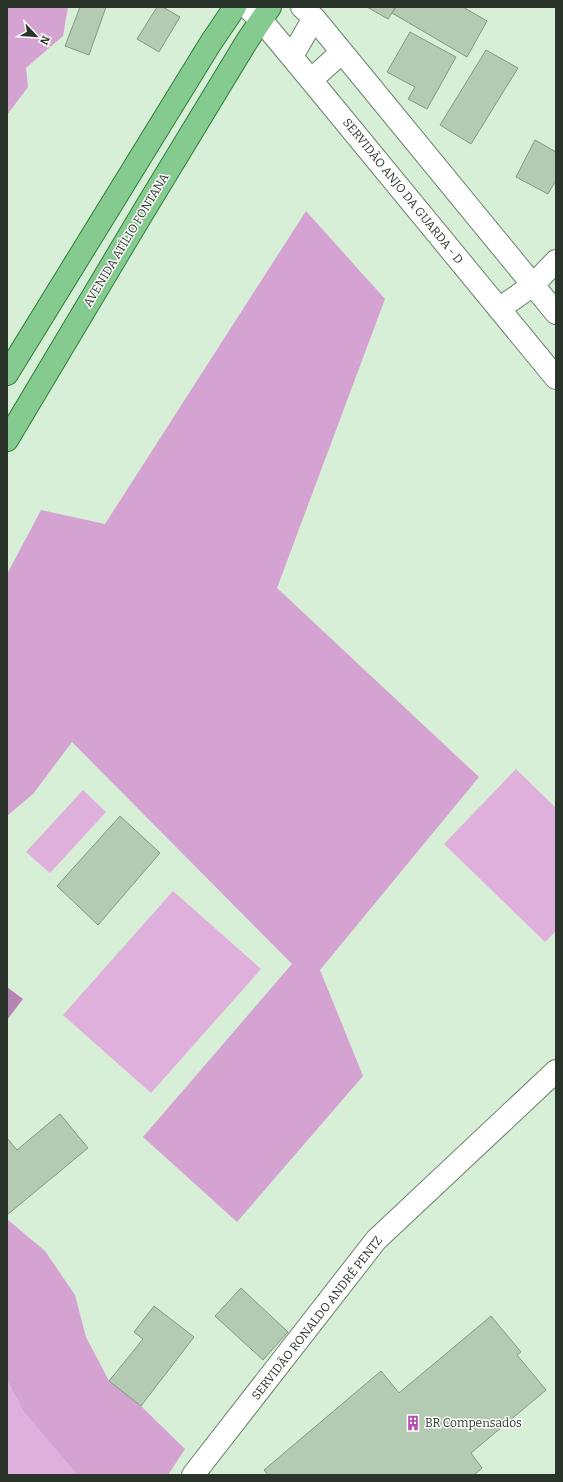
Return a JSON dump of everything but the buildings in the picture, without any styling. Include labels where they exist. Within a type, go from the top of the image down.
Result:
[{"type":"main road","points":[[7,374],[210,44],[235,7]]},
{"type":"main road","name":"AVENIDA ATÍLIO FONTANA","points":[[7,440],[247,41],[260,12]]},
{"type":"street","name":"SERVIDÃO ANJO DA GUARDA - D","points":[[260,12],[292,56],[556,378]]},
{"type":"street","points":[[292,56],[308,13],[342,52],[556,313]]},
{"type":"street","points":[[312,80],[342,52]]},
{"type":"street","points":[[499,309],[533,285],[556,261]]},
{"type":"street","name":"SERVIDÃO RONALDO ANDRÉ PENTZ","points":[[193,1475],[376,1240],[556,1071]]},
{"type":"shaded area","points":[[7,7],[68,7],[63,36],[26,68],[28,87],[7,115]]},
{"type":"shaded area","points":[[306,211],[385,299],[277,588],[479,777],[320,970],[363,1076],[237,1222],[143,1137],[292,964],[72,742],[33,794],[7,816],[7,574],[41,510],[105,524]]},
{"type":"shaded area","points":[[516,769],[556,808],[556,931],[545,942],[444,844]]},
{"type":"shaded area","points":[[83,790],[106,812],[50,873],[26,852]]},
{"type":"shaded area","points":[[173,891],[261,969],[151,1093],[63,1015]]},
{"type":"shaded area","points":[[7,987],[23,999],[7,1020]]},
{"type":"shaded area","points":[[7,1219],[45,1251],[75,1295],[86,1337],[109,1381],[141,1406],[185,1449],[168,1475],[77,1475],[23,1411],[7,1380]]},
{"type":"shaded area","points":[[7,1380],[23,1411],[77,1475],[7,1475]]},
{"type":"place","name":"BR Compensados","points":[[413,1423]]}]
